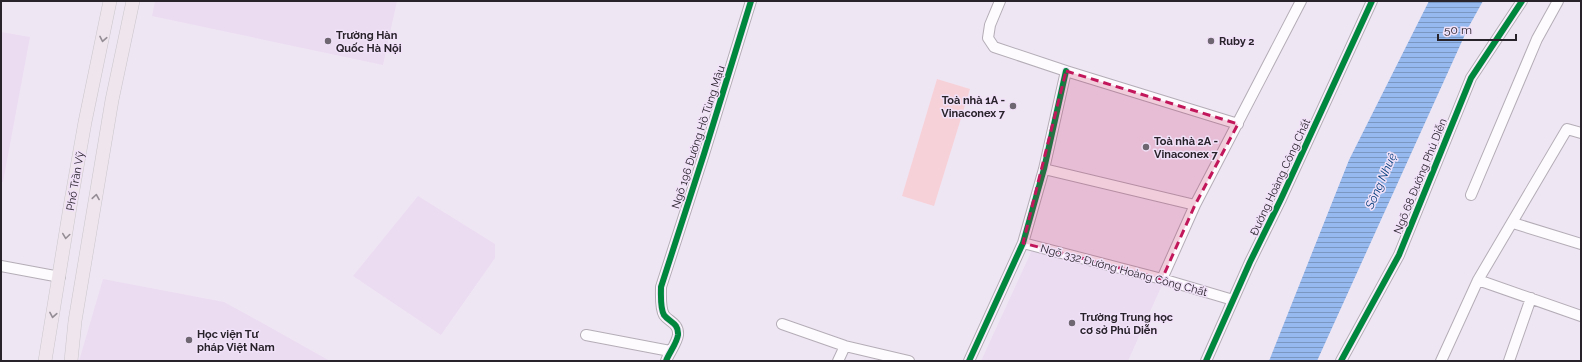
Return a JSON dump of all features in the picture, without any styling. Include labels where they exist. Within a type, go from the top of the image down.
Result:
[{"type":"main road","name":"Phố Trần Vỹ","points":[[45,361],[85,122],[110,1]]},
{"type":"main road","name":"Phố Trần Vỹ","points":[[71,361],[82,280],[112,100],[133,1]]},
{"type":"main road","points":[[60,277],[82,280]]},
{"type":"street","name":"Ngõ 196 Đường Hồ Tùng Mậu","points":[[668,356],[678,336],[677,328],[671,320],[665,316],[662,308],[661,286],[704,154],[751,1]]},
{"type":"street","points":[[1000,1],[990,25],[988,38],[994,47],[1066,71],[1238,124]]},
{"type":"street","points":[[1162,279],[1195,206],[1301,1]]},
{"type":"street","name":"Đường Hoàng Công Chất","points":[[1206,361],[1250,262],[1281,199],[1372,1]]},
{"type":"street","name":"Ngõ 68 Đường Phú Diễn","points":[[1340,361],[1399,254],[1471,78],[1522,1]]},
{"type":"street","points":[[1471,195],[1537,39],[1558,1]]},
{"type":"street","points":[[969,361],[1023,243],[1044,169],[1066,71]]},
{"type":"street","points":[[1441,361],[1478,280],[1568,129],[1581,133]]},
{"type":"street","points":[[1044,169],[1195,206]]},
{"type":"street","points":[[1513,223],[1581,244]]},
{"type":"street","name":"Ngõ 332 Đường Hoàng Công Chất","points":[[1023,243],[1162,279],[1233,300]]},
{"type":"street","points":[[1,266],[60,277]]},
{"type":"street","points":[[1478,280],[1581,316]]},
{"type":"street","points":[[1509,361],[1531,298]]},
{"type":"street","points":[[782,324],[845,346],[906,360]]},
{"type":"street","points":[[586,335],[668,356]]},
{"type":"street","points":[[838,361],[845,346]]},
{"type":"highlighted area","points":[[1066,71],[1238,124],[1195,205],[1162,279],[1023,243]]},
{"type":"shaded area","name":"Trường Hàn Quốc Hà Nội","points":[[155,1],[397,1],[383,65],[152,16]]},
{"type":"shaded area","points":[[1,32],[30,37],[3,182],[1,182]]},
{"type":"shaded area","points":[[937,79],[970,89],[934,206],[902,196]]},
{"type":"shaded area","points":[[418,196],[495,244],[495,258],[441,335],[353,276]]},
{"type":"shaded area","name":"Trường Trung học cơ sở Phú Diễn","points":[[1032,250],[1162,285],[1128,361],[981,361]]},
{"type":"shaded area","name":"Học viện Tư pháp Việt Nam","points":[[103,279],[224,302],[330,361],[79,361]]},
{"type":"water","name":"Sông Nhuệ","points":[[1429,1],[1483,1],[1468,28],[1317,361],[1269,361],[1349,160]]},
{"type":"cycle path","points":[[666,361],[676,341],[678,331],[675,325],[664,315],[661,301],[661,287],[751,1]]},
{"type":"cycle path","points":[[1206,361],[1250,262],[1281,199],[1372,1]]},
{"type":"cycle path","points":[[1341,361],[1399,255],[1471,78],[1522,1]]},
{"type":"cycle path","points":[[969,361],[1023,243],[1044,169],[1066,71]]},
{"type":"place","name":"Trường Hàn Quốc Hà Nội","points":[[328,41]]},
{"type":"place","name":"Ruby 2","points":[[1211,41]]},
{"type":"place","name":"Toà nhà 1A - Vinaconex 7","points":[[1013,106]]},
{"type":"place","name":"Toà nhà 2A - Vinaconex 7","points":[[1146,147]]},
{"type":"place","name":"Trường Trung học cơ sở Phú Diễn","points":[[1072,323]]},
{"type":"place","name":"Học viện Tư pháp Việt Nam","points":[[189,340]]}]
